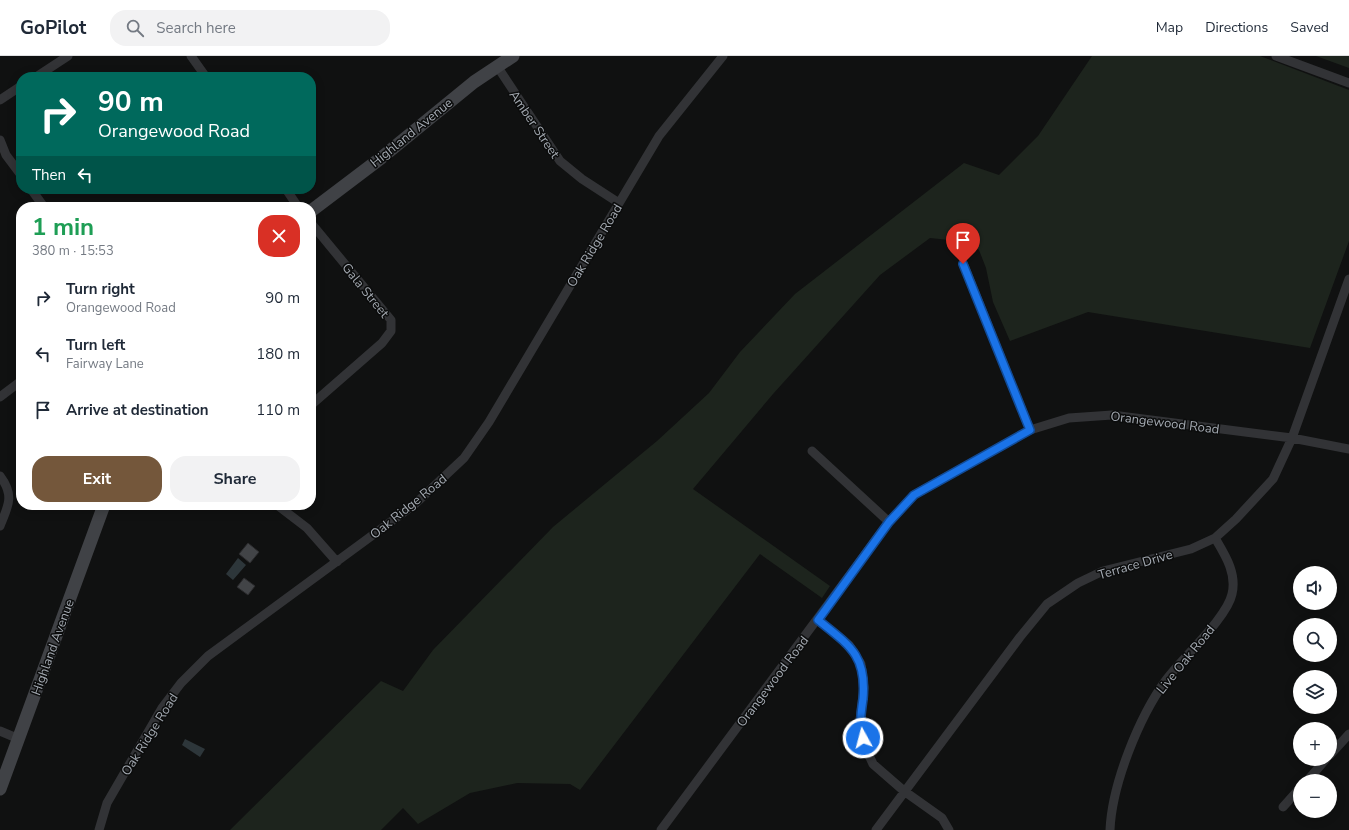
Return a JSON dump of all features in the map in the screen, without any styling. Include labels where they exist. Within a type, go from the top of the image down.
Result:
[{"type":"main road","name":"Highland Avenue","points":[[316,207],[381,158],[474,82],[513,56]]},
{"type":"main road","name":"Highland Avenue","points":[[0,790],[102,510]]},
{"type":"street","points":[[44,72],[68,56]]},
{"type":"street","points":[[191,56],[202,72]]},
{"type":"street","name":"Oak Ridge Road","points":[[99,830],[107,803],[162,708],[181,683],[208,656],[415,504],[464,458],[489,422],[659,136],[723,56]]},
{"type":"street","points":[[1276,56],[1349,83]]},
{"type":"street","name":"Amber Street","points":[[497,66],[560,161],[582,179],[619,203]]},
{"type":"street","points":[[0,100],[16,89]]},
{"type":"street","points":[[0,140],[6,155],[16,168]]},
{"type":"street","name":"Gala Street","points":[[316,229],[381,305],[391,320],[391,331],[382,343],[316,401]]},
{"type":"street","points":[[963,264],[1030,430]]},
{"type":"street","name":"Terrace Drive","points":[[876,830],[1020,637],[1047,604],[1078,583],[1103,572],[1191,549],[1215,538],[1236,519],[1273,479],[1292,438],[1349,279]]},
{"type":"street","points":[[0,397],[16,385]]},
{"type":"street","name":"Orangewood Road","points":[[661,830],[818,620],[889,522],[914,495],[1030,430],[1069,418],[1112,414],[1292,438],[1349,449]]},
{"type":"street","points":[[812,451],[889,522]]},
{"type":"street","points":[[0,476],[8,489],[10,501],[0,526]]},
{"type":"street","points":[[284,510],[307,528],[337,562]]},
{"type":"street","name":"Live Oak Road","points":[[1110,830],[1121,775],[1140,723],[1166,680],[1225,611],[1232,595],[1234,579],[1228,561],[1215,538]]},
{"type":"street","points":[[818,620],[849,645],[861,664],[864,687],[860,728],[866,749],[873,764],[904,791],[942,818],[949,830]]},
{"type":"street","points":[[0,731],[19,738]]},
{"type":"street","points":[[1337,747],[1349,734]]},
{"type":"street","points":[[1313,774],[1320,766]]},
{"type":"street","points":[[1283,807],[1293,796]]},
{"type":"shaded area","points":[[1092,56],[1260,56],[1349,90],[1349,241],[1310,348],[1088,312],[1010,341],[993,302],[986,268],[979,250],[969,242],[930,238],[880,275],[773,394],[693,489],[830,586],[822,598],[760,554],[580,790],[570,784],[517,783],[470,793],[418,824],[403,808],[381,830],[230,830],[381,681],[403,691],[433,650],[553,527],[657,441],[709,393],[740,352],[795,294],[964,163],[999,175],[1038,136]]},
{"type":"shaded area","points":[[1316,56],[1349,56],[1349,68]]},
{"type":"shaded area","points":[[238,558],[246,565],[233,580],[226,574]]},
{"type":"shaded area","points":[[185,739],[205,749],[200,757],[182,745]]},
{"type":"building","points":[[248,543],[259,552],[250,563],[239,554]]},
{"type":"building","points":[[244,578],[255,586],[248,595],[237,587]]},
{"type":"route","points":[[863,738],[860,728],[864,687],[861,664],[849,645],[818,620],[889,522],[914,495],[1030,430],[963,264]]}]
